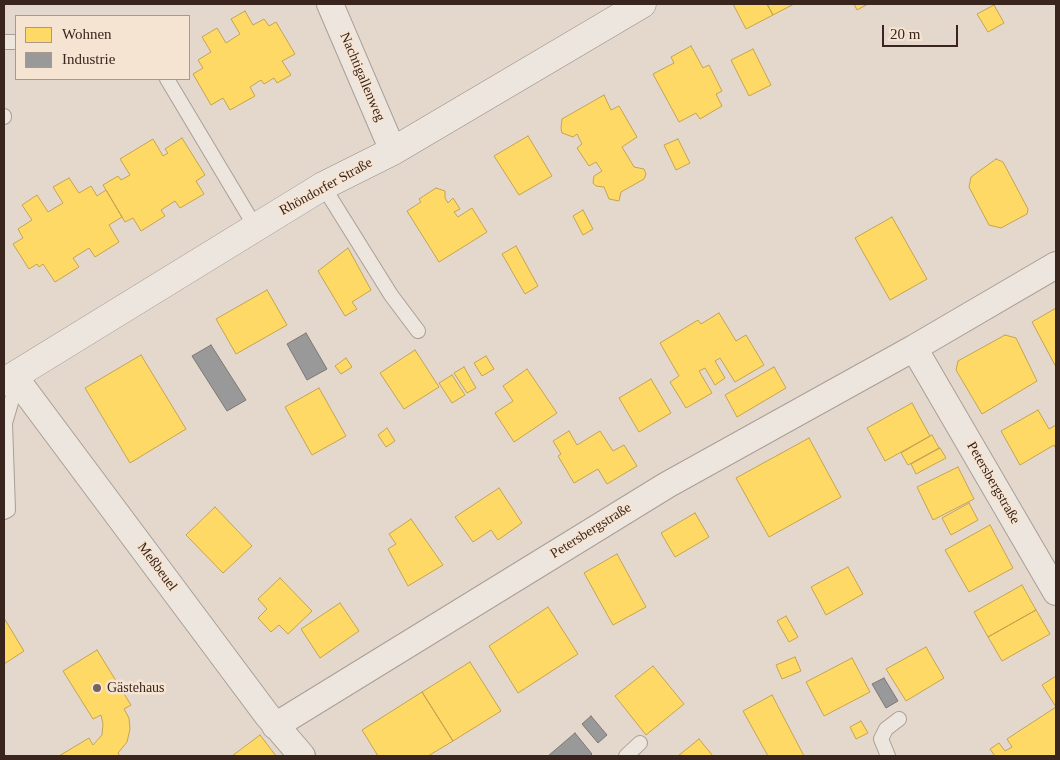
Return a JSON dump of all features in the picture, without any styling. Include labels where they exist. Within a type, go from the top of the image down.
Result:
[{"type":"main road","name":"Rhöndorfer Straße","points":[[9,379],[323,186],[393,151],[642,4]]},
{"type":"street","name":"Nachtigallenweg","points":[[330,4],[393,151]]},
{"type":"street","name":"Petersbergstraße","points":[[275,726],[667,484],[914,348],[1056,265]]},
{"type":"street","name":"Petersbergstraße","points":[[914,348],[1056,592]]},
{"type":"street","name":"Meßbeuel","points":[[9,379],[275,726],[302,756]]},
{"type":"lane","points":[[168,80],[256,228]]},
{"type":"lane","points":[[323,186],[391,296],[418,332]]},
{"type":"lane","points":[[4,512],[8,510],[5,423],[13,396],[9,379]]},
{"type":"lane","points":[[888,756],[882,739],[886,729],[900,719]]},
{"type":"lane","points":[[626,756],[640,744]]},
{"type":"building: Wohnen","points":[[733,4],[767,4],[773,15],[746,29]]},
{"type":"building: Wohnen","points":[[767,4],[794,4],[773,15]]},
{"type":"building: Wohnen","points":[[854,4],[868,4],[857,10]]},
{"type":"building: Wohnen","points":[[994,5],[1004,23],[988,32],[977,14]]},
{"type":"building: Wohnen","points":[[245,11],[253,25],[264,19],[269,26],[276,22],[295,54],[282,61],[291,75],[277,83],[274,78],[264,84],[261,80],[250,87],[255,96],[230,110],[223,98],[211,105],[193,74],[203,68],[198,60],[211,52],[202,37],[217,28],[226,43],[240,34],[231,19]]},
{"type":"building: Wohnen","points":[[691,46],[703,68],[709,65],[722,91],[716,94],[722,106],[700,119],[696,113],[679,122],[653,74],[674,63],[671,57]]},
{"type":"building: Wohnen","points":[[753,49],[771,85],[749,96],[731,60]]},
{"type":"building: Wohnen","points":[[604,95],[611,110],[619,106],[637,137],[622,147],[634,167],[644,169],[646,174],[644,179],[621,192],[619,201],[609,199],[604,187],[596,186],[593,183],[594,176],[602,171],[596,162],[589,166],[577,148],[582,144],[577,134],[573,137],[562,133],[561,128],[562,119]]},
{"type":"building: Wohnen","points":[[528,136],[552,176],[519,195],[494,156]]},
{"type":"building: Wohnen","points":[[182,138],[205,175],[196,181],[204,194],[180,208],[175,201],[161,210],[165,216],[141,231],[133,218],[125,222],[103,185],[118,176],[121,180],[130,175],[120,159],[153,139],[163,156],[168,153],[165,149]]},
{"type":"building: Wohnen","points":[[678,139],[690,163],[676,170],[664,145]]},
{"type":"building: Wohnen","points":[[996,159],[1003,162],[1028,209],[1027,214],[1001,228],[989,225],[969,187],[971,177]]},
{"type":"building: Wohnen","points":[[69,178],[79,193],[91,186],[97,196],[106,190],[122,217],[109,225],[119,242],[95,257],[89,248],[73,258],[79,267],[55,282],[43,264],[39,267],[37,264],[29,269],[13,244],[23,238],[18,229],[32,220],[22,205],[37,195],[48,212],[63,203],[53,187]]},
{"type":"building: Wohnen","points":[[436,188],[445,191],[445,198],[448,203],[453,198],[460,209],[454,212],[458,217],[472,208],[487,232],[439,262],[407,211],[421,202],[419,199]]},
{"type":"building: Wohnen","points":[[583,210],[593,229],[583,235],[573,216]]},
{"type":"building: Wohnen","points":[[892,217],[927,279],[890,300],[855,238]]},
{"type":"building: Wohnen","points":[[516,246],[538,286],[525,294],[502,254]]},
{"type":"building: Wohnen","points":[[348,248],[371,290],[352,302],[357,309],[345,316],[318,271]]},
{"type":"building: Wohnen","points":[[267,290],[287,325],[236,354],[216,319]]},
{"type":"building: Wohnen","points":[[1056,308],[1056,367],[1032,322]]},
{"type":"building: Wohnen","points":[[719,313],[736,341],[746,335],[764,365],[735,382],[720,358],[715,361],[725,378],[715,385],[705,368],[699,371],[712,393],[686,408],[670,382],[679,376],[660,343],[698,320],[701,324]]},
{"type":"building: Wohnen","points":[[1005,335],[1016,338],[1037,381],[982,414],[956,370],[958,361]]},
{"type":"building: Wohnen","points":[[415,350],[439,387],[404,409],[380,373]]},
{"type":"building: Wohnen","points":[[141,355],[186,429],[130,463],[85,388]]},
{"type":"building: Wohnen","points":[[486,356],[494,369],[482,376],[474,363]]},
{"type":"building: Wohnen","points":[[346,358],[352,367],[341,374],[335,366]]},
{"type":"building: Wohnen","points":[[464,367],[476,388],[467,393],[454,373]]},
{"type":"building: Wohnen","points":[[774,367],[786,388],[737,417],[725,395]]},
{"type":"building: Wohnen","points":[[527,369],[557,413],[514,442],[495,413],[513,401],[503,386]]},
{"type":"building: Wohnen","points":[[452,375],[465,395],[452,403],[439,383]]},
{"type":"building: Wohnen","points":[[651,379],[671,413],[639,432],[619,398]]},
{"type":"building: Wohnen","points":[[319,388],[346,436],[312,455],[285,407]]},
{"type":"building: Wohnen","points":[[912,403],[930,436],[885,461],[867,428]]},
{"type":"building: Wohnen","points":[[1038,410],[1049,429],[1056,425],[1056,449],[1054,445],[1020,465],[1001,431]]},
{"type":"building: Wohnen","points":[[387,428],[395,441],[386,447],[378,435]]},
{"type":"building: Wohnen","points":[[569,431],[577,445],[600,431],[613,451],[624,445],[637,466],[607,484],[598,469],[574,483],[558,456],[561,454],[553,441]]},
{"type":"building: Wohnen","points":[[932,435],[939,448],[908,465],[901,453]]},
{"type":"building: Wohnen","points":[[809,438],[841,497],[769,537],[736,478]]},
{"type":"building: Wohnen","points":[[940,448],[946,458],[916,474],[911,464]]},
{"type":"building: Wohnen","points":[[958,467],[974,499],[933,520],[917,487]]},
{"type":"building: Wohnen","points":[[499,488],[522,523],[498,540],[491,530],[473,542],[455,517]]},
{"type":"building: Wohnen","points":[[969,503],[978,520],[951,535],[942,518]]},
{"type":"building: Wohnen","points":[[215,507],[252,546],[223,573],[186,535]]},
{"type":"building: Wohnen","points":[[695,513],[709,537],[675,557],[661,533]]},
{"type":"building: Wohnen","points":[[411,519],[443,565],[408,586],[388,549],[396,544],[389,534]]},
{"type":"building: Wohnen","points":[[990,525],[1013,568],[969,592],[945,550]]},
{"type":"building: Wohnen","points":[[617,554],[646,607],[613,625],[584,573]]},
{"type":"building: Wohnen","points":[[848,567],[863,594],[826,615],[811,587]]},
{"type":"building: Wohnen","points":[[280,578],[312,611],[288,634],[279,625],[271,632],[258,618],[267,609],[258,599]]},
{"type":"building: Wohnen","points":[[1022,585],[1036,610],[988,637],[974,612]]},
{"type":"building: Wohnen","points":[[340,603],[359,631],[320,658],[301,629]]},
{"type":"building: Wohnen","points":[[548,607],[578,654],[518,693],[489,646]]},
{"type":"building: Wohnen","points":[[1036,610],[1050,634],[1002,661],[988,637]]},
{"type":"building: Wohnen","points":[[786,616],[798,637],[789,642],[777,621]]},
{"type":"building: Wohnen","points":[[4,618],[24,651],[4,664]]},
{"type":"building: Wohnen","points":[[926,647],[944,678],[906,701],[886,669]]},
{"type":"building: Wohnen","name":"Gästehaus","points":[[97,650],[131,705],[124,709],[129,718],[130,729],[127,742],[118,753],[120,756],[59,756],[89,738],[93,745],[102,735],[103,724],[101,715],[93,719],[63,671]]},
{"type":"building: Wohnen","points":[[795,657],[801,671],[782,679],[776,665]]},
{"type":"building: Wohnen","points":[[852,658],[870,692],[824,716],[806,682]]},
{"type":"building: Wohnen","points":[[470,662],[501,711],[453,741],[422,692]]},
{"type":"building: Wohnen","points":[[653,666],[684,704],[646,735],[615,696]]},
{"type":"building: Wohnen","points":[[1056,676],[1056,707],[1042,685]]},
{"type":"building: Wohnen","points":[[422,692],[453,741],[428,756],[378,756],[362,730]]},
{"type":"building: Wohnen","points":[[772,695],[804,756],[768,756],[743,711]]},
{"type":"building: Wohnen","points":[[1056,707],[1056,756],[995,756],[990,749],[999,743],[1005,751],[1012,747],[1007,739]]},
{"type":"building: Wohnen","points":[[861,721],[868,733],[856,739],[850,727]]},
{"type":"building: Wohnen","points":[[260,735],[276,756],[232,756]]},
{"type":"building: Wohnen","points":[[699,739],[713,756],[678,756]]},
{"type":"building: Industrie","points":[[306,333],[327,369],[307,380],[287,344]]},
{"type":"building: Industrie","points":[[211,345],[246,400],[227,411],[192,356]]},
{"type":"building: Industrie","points":[[884,678],[898,701],[886,708],[872,684]]},
{"type":"building: Industrie","points":[[591,716],[607,735],[598,743],[582,724]]},
{"type":"building: Industrie","points":[[575,733],[592,754],[590,756],[548,756]]},
{"type":"place","name":"Gästehaus","points":[[97,688]]}]
